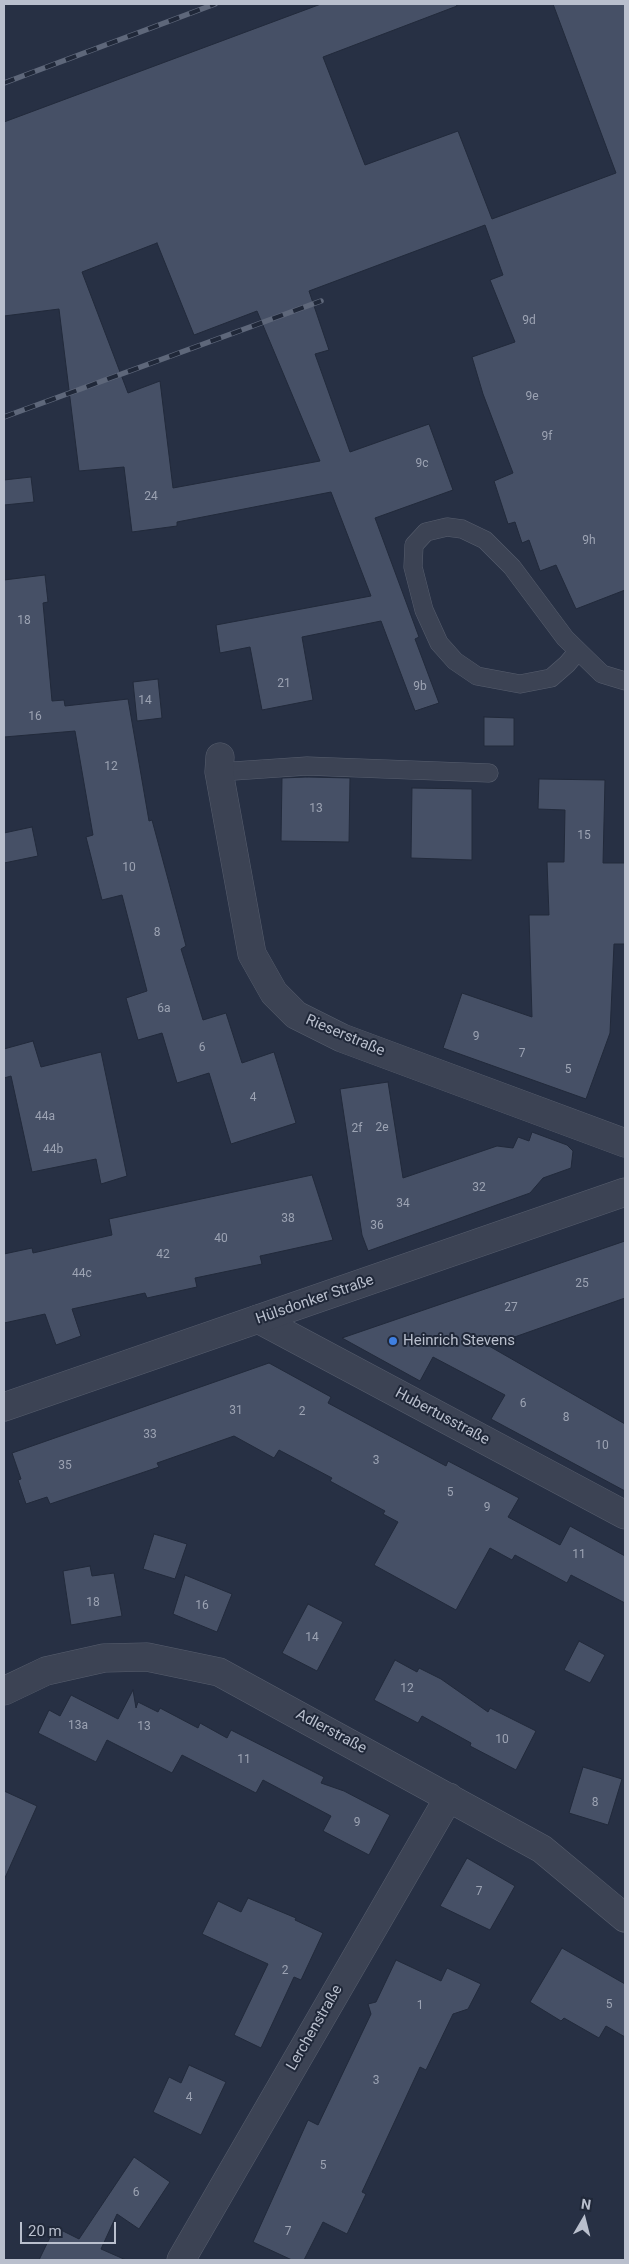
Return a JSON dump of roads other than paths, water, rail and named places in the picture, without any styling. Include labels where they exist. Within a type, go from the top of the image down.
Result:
[{"type":"street","name":"Rieserstraße","points":[[220,765],[252,954],[274,993],[296,1016],[342,1038],[625,1143]]},
{"type":"street","name":"Hülsdonker Straße","points":[[4,1407],[625,1192]]},
{"type":"street","name":"Hubertusstraße","points":[[258,1319],[625,1515]]},
{"type":"street","name":"Adlerstraße","points":[[4,1690],[46,1671],[104,1658],[147,1657],[219,1672],[449,1796],[542,1849],[625,1918]]},
{"type":"street","name":"Lerchenstraße","points":[[181,2260],[449,1796]]},
{"type":"lane","points":[[578,651],[551,678],[520,684],[477,676],[455,661],[439,643],[424,610],[417,584],[413,567],[414,545],[426,532],[447,527],[462,529],[485,540],[512,567],[565,638],[602,674],[625,681]]},
{"type":"lane","points":[[220,765],[307,766],[489,773]]},
{"type":"railway","points":[[4,83],[215,4]]},
{"type":"railway","points":[[4,417],[321,301]]},
{"type":"place","name":"Heinrich Stevens","points":[[393,1341]]}]
